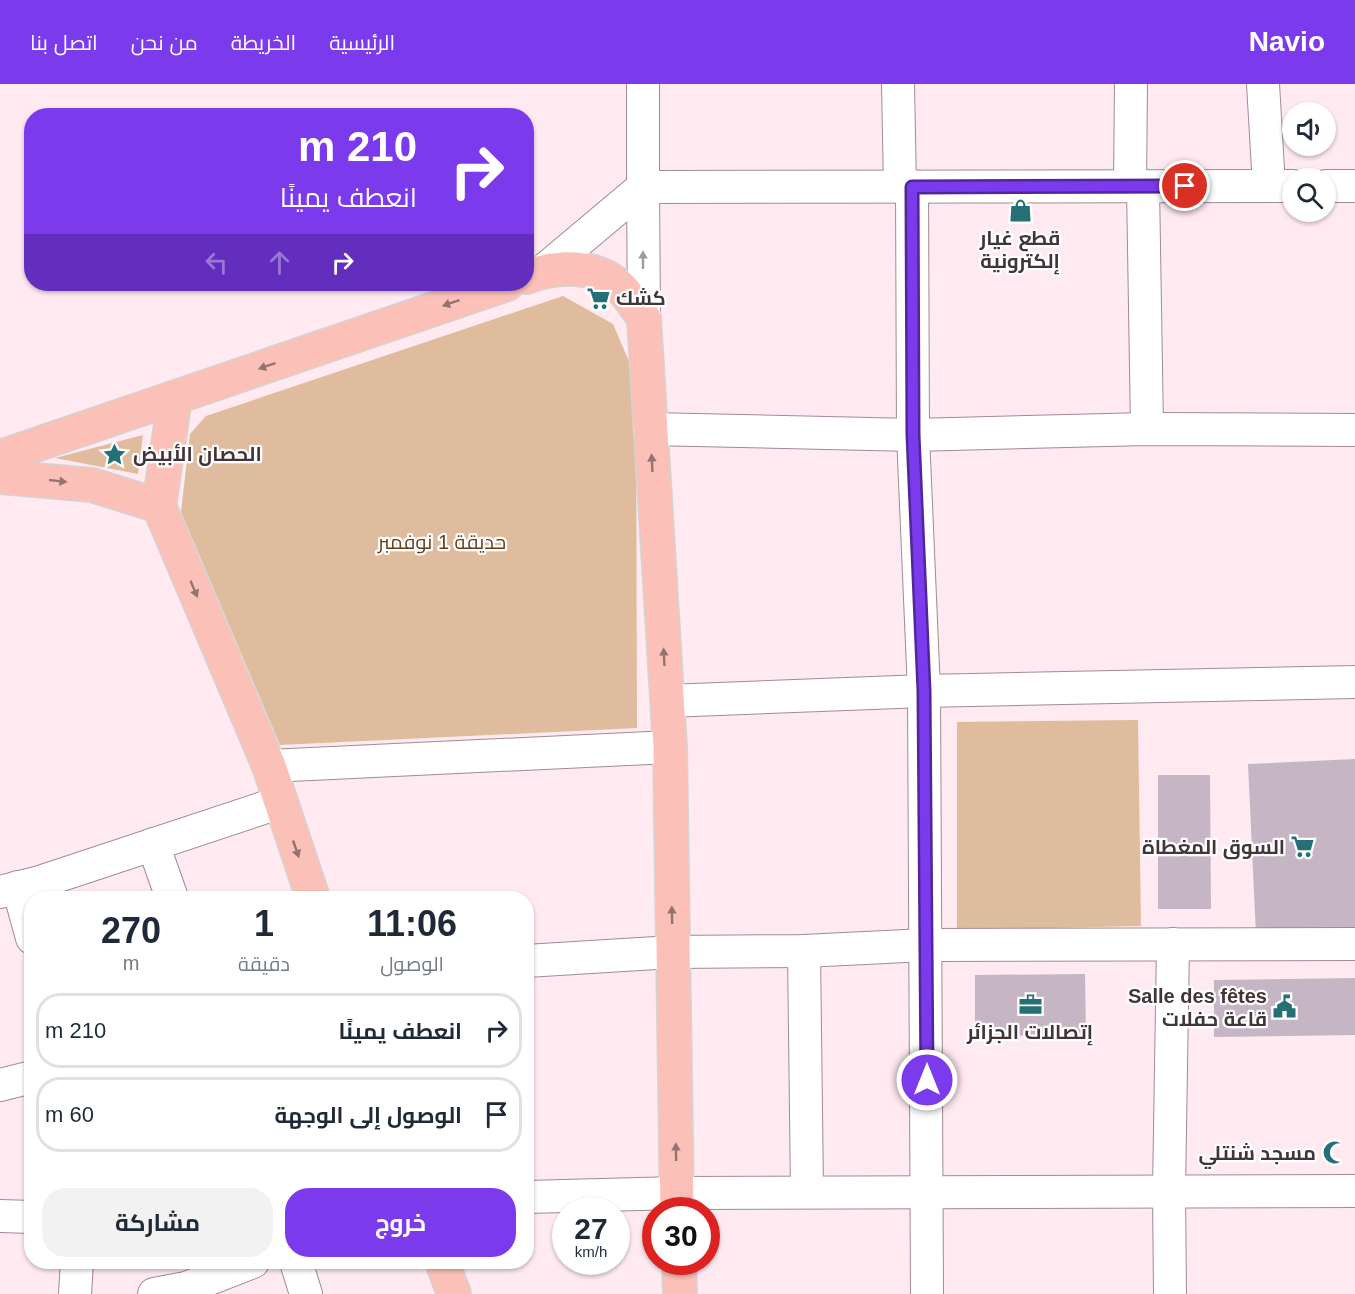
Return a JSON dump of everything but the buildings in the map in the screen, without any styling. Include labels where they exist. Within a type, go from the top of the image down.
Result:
[{"type":"main road","points":[[535,274],[576,268],[598,274],[620,286],[644,318],[670,747],[677,1197]]},
{"type":"main road","points":[[0,457],[487,291]]},
{"type":"main road","points":[[175,398],[159,506],[269,766],[311,891]]},
{"type":"main road","points":[[0,477],[92,485],[159,506]]},
{"type":"main road","points":[[445,1269],[454,1294]]},
{"type":"main road","points":[[679,1275],[680,1294]]},
{"type":"street","points":[[643,84],[644,318]]},
{"type":"street","points":[[898,84],[906,187],[913,435],[924,691],[927,1294]]},
{"type":"street","points":[[1131,84],[1147,429]]},
{"type":"street","points":[[535,274],[643,187],[1281,186],[1263,84]]},
{"type":"street","points":[[1336,186],[1355,186]]},
{"type":"street","points":[[650,429],[913,435],[1147,429],[1355,429]]},
{"type":"street","points":[[667,701],[924,691],[1355,682]]},
{"type":"street","points":[[269,766],[670,747]]},
{"type":"street","points":[[24,921],[9,889],[40,882],[281,802]]},
{"type":"street","points":[[153,844],[170,891]]},
{"type":"street","points":[[1170,1294],[1169,1191],[1173,944]]},
{"type":"street","points":[[534,961],[672,952],[804,951],[926,945],[1355,944]]},
{"type":"street","points":[[804,951],[807,1192]]},
{"type":"street","points":[[0,1085],[24,1079]]},
{"type":"street","points":[[720,1199],[807,1192],[1355,1191]]},
{"type":"street","points":[[534,1197],[642,1201]]},
{"type":"street","points":[[0,1216],[24,1217]]},
{"type":"street","points":[[75,1294],[77,1269]]},
{"type":"street","points":[[154,1294],[186,1288],[236,1269]]},
{"type":"street","points":[[298,1269],[306,1294]]},
{"type":"green space","name":"حديقة 1 نوفمبر","points":[[563,296],[613,324],[636,378],[637,728],[280,745],[181,512],[190,434],[206,416]]},
{"type":"green space","points":[[143,435],[138,474],[55,458]]},
{"type":"green space","points":[[1138,720],[1141,926],[957,930],[957,722]]},
{"type":"place","name":"قطع غيار إلكترونية","points":[[1020,211]]},
{"type":"place","name":"كشك","points":[[598,298]]},
{"type":"place","name":"الحصان الأبيض","points":[[115,454]]},
{"type":"place","name":"السوق المغطاة","points":[[1303,847]]},
{"type":"place","name":"إتصالات الجزائر","points":[[1030,1005]]},
{"type":"place","name":"Salle des fêtes قاعة حفلات","points":[[1285,1007]]},
{"type":"place","name":"مسجد شنتلي","points":[[1334,1153]]},
{"type":"route","points":[[927,1080],[924,691],[913,435],[912,187],[1185,186]]}]
